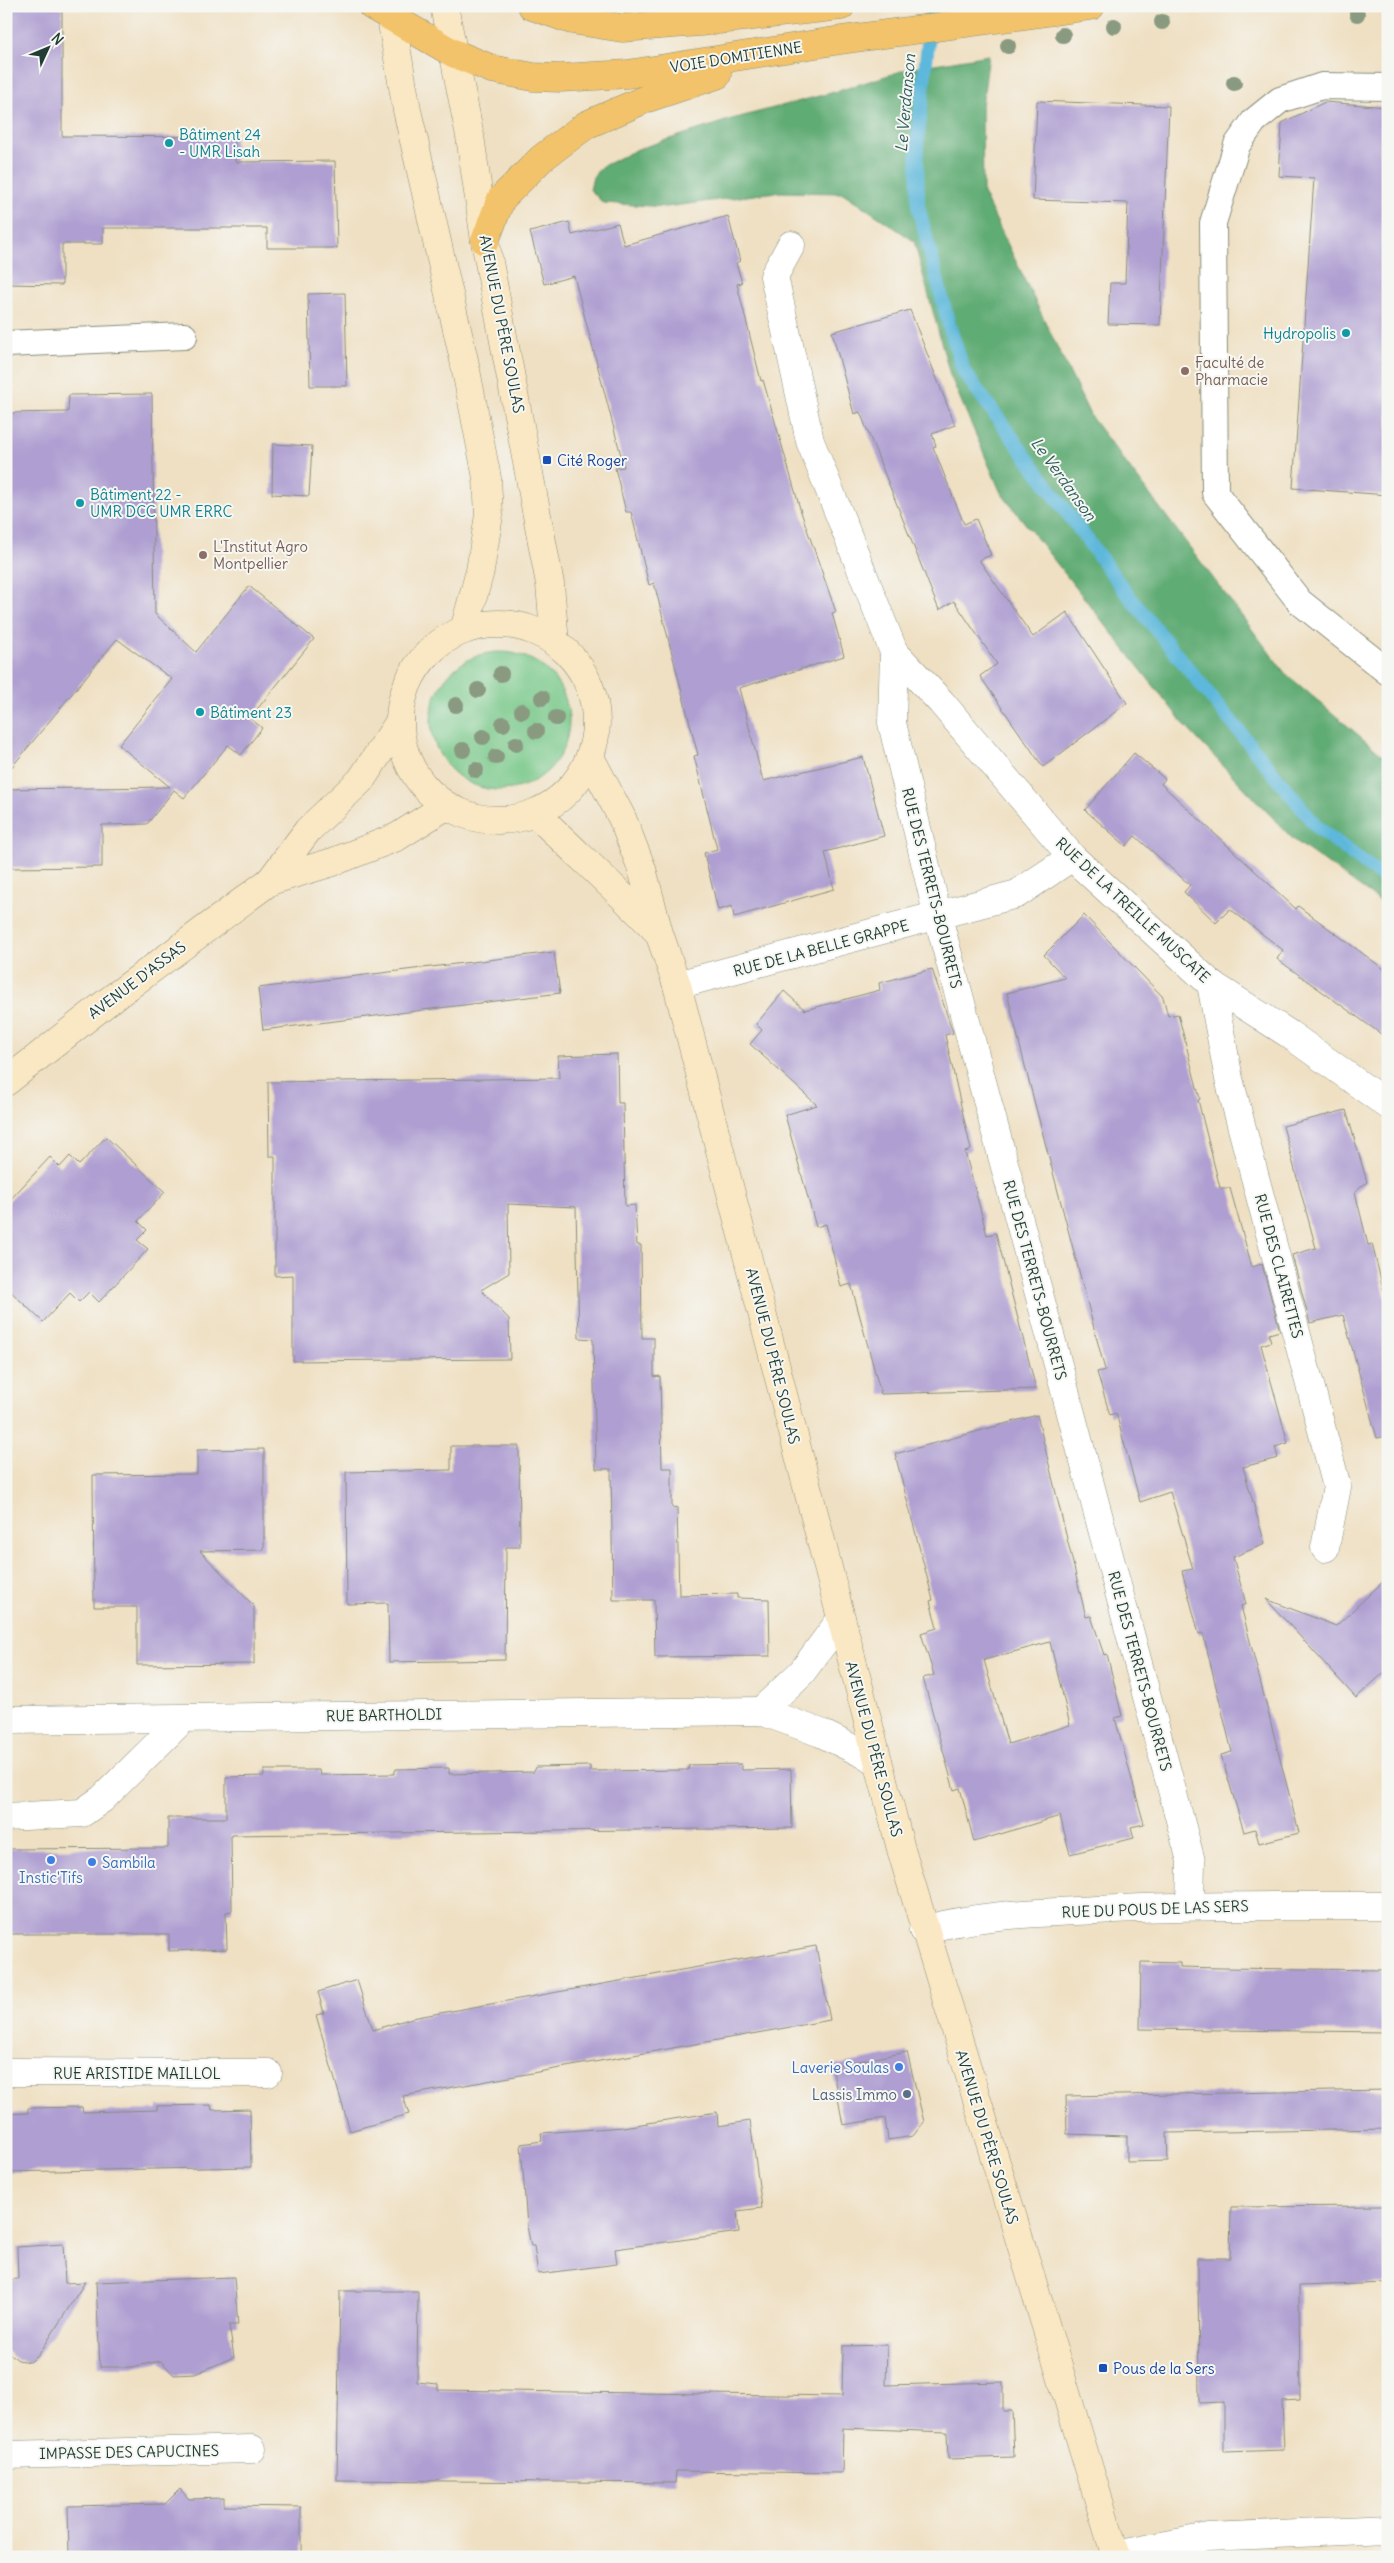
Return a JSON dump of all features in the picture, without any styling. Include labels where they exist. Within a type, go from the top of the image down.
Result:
[{"type":"main road","name":"AVENUE DU PÈRE SOULAS","points":[[444,6],[470,136],[485,241],[550,584],[555,643]]},
{"type":"main road","points":[[532,6],[572,20],[622,28],[837,7]]},
{"type":"main road","name":"VOIE DOMITIENNE","points":[[384,11],[452,53],[492,69],[533,77],[560,78],[628,74],[841,40],[1091,6]]},
{"type":"main road","points":[[384,11],[464,360],[486,478],[489,515],[480,571],[464,630]]},
{"type":"main road","points":[[485,241],[501,199],[542,158],[586,125],[691,82],[841,40]]},
{"type":"main road","points":[[487,624],[511,625],[534,631],[555,643],[574,660],[587,682],[595,707],[596,732],[590,757],[568,791],[553,804],[535,813],[513,819],[490,820],[467,816],[446,806],[426,790],[412,769],[402,746],[400,721],[404,692],[417,665],[438,644],[464,630],[487,624]]},
{"type":"main road","name":"AVENUE D'ASSAS","points":[[6,1082],[106,1003],[270,881],[308,830],[361,780],[400,721]]},
{"type":"main road","name":"AVENUE DU PÈRE SOULAS","points":[[590,757],[622,818],[639,860],[659,933],[677,985],[923,1930],[1116,2556]]},
{"type":"main road","name":"AVENUE D'ASSAS","points":[[270,881],[333,862],[398,836],[446,806]]},
{"type":"main road","name":"AVENUE DU PÈRE SOULAS","points":[[535,813],[584,861],[621,893],[659,933]]},
{"type":"street","points":[[791,245],[774,276],[810,441],[894,652]]},
{"type":"street","name":"RUE DE LA TREILLE MUSCATE","points":[[894,652],[941,702],[1072,857],[1211,984],[1289,1034],[1388,1105]]},
{"type":"street","name":"RUE DES TERRETS-BOURRETS","points":[[894,652],[892,723],[938,917],[1191,1862],[1190,1906]]},
{"type":"street","name":"RUE DE LA BELLE GRAPPE","points":[[677,985],[938,917],[1017,894],[1072,857]]},
{"type":"street","name":"RUE DES CLAIRETTES","points":[[1211,984],[1230,1079],[1337,1487],[1325,1548]]},
{"type":"street","points":[[761,1711],[802,1672],[841,1619]]},
{"type":"street","name":"RUE BARTHOLDI","points":[[6,1720],[183,1719],[534,1712],[761,1711],[821,1733],[878,1761]]},
{"type":"street","points":[[6,1817],[82,1813],[102,1799],[183,1719]]},
{"type":"street","name":"RUE DU POUS DE LAS SERS","points":[[923,1930],[957,1920],[1002,1914],[1190,1906],[1388,1906]]},
{"type":"street","name":"RUE ARISTIDE MAILLOL","points":[[6,2072],[268,2073]]},
{"type":"street","name":"IMPASSE DES CAPUCINES","points":[[6,2455],[252,2449]]},
{"type":"street","points":[[1116,2556],[1388,2529]]},
{"type":"lane","points":[[1388,87],[1322,86],[1280,100],[1254,120],[1237,145],[1213,223],[1215,493],[1300,602],[1388,672]]},
{"type":"lane","points":[[6,344],[184,336]]},
{"type":"green space","points":[[989,55],[982,106],[983,193],[1091,417],[1285,673],[1388,760],[1388,907],[1294,840],[1187,728],[1001,493],[950,375],[914,241],[843,193],[776,192],[666,207],[603,203],[590,190],[593,177],[601,167],[638,149],[732,119],[838,91],[911,68]]},
{"type":"green space","points":[[500,652],[526,657],[549,672],[564,695],[569,721],[564,747],[549,770],[526,785],[500,790],[474,785],[451,770],[436,747],[431,721],[436,695],[451,672],[474,657]]},
{"type":"building","name":"Bâtiment 24 - UMR Lisah","points":[[6,6],[62,6],[62,136],[235,137],[235,162],[335,161],[337,248],[267,248],[267,228],[103,228],[103,244],[62,244],[62,285],[6,284]]},
{"type":"building","points":[[1037,101],[1169,106],[1160,325],[1108,324],[1110,283],[1125,283],[1128,203],[1033,200]]},
{"type":"building","name":"Hydropolis","points":[[1325,102],[1388,107],[1388,495],[1293,488],[1314,178],[1279,176],[1282,123]]},
{"type":"building","points":[[728,216],[740,261],[736,263],[742,283],[737,284],[761,381],[763,380],[801,512],[836,612],[832,613],[844,656],[739,688],[763,781],[863,757],[884,836],[825,852],[834,889],[734,917],[732,906],[718,910],[704,853],[717,849],[694,756],[698,755],[654,583],[649,585],[631,512],[626,512],[615,468],[624,467],[574,276],[544,284],[530,232],[569,222],[572,235],[618,223],[624,245]]},
{"type":"building","points":[[345,293],[347,386],[310,386],[308,294]]},
{"type":"building","points":[[910,310],[955,425],[932,434],[936,446],[933,447],[964,524],[976,519],[991,555],[979,560],[1033,637],[1067,612],[1127,703],[1043,767],[980,676],[997,664],[954,601],[939,610],[860,412],[854,414],[832,332]]},
{"type":"building","points":[[152,394],[155,614],[196,652],[249,586],[314,639],[250,718],[262,728],[241,755],[228,745],[184,798],[174,790],[147,824],[102,825],[102,867],[6,868],[6,789],[170,787],[119,745],[172,679],[117,639],[6,774],[6,413],[68,412],[69,395]]},
{"type":"building","points":[[273,444],[312,446],[309,496],[272,494]]},
{"type":"building","points":[[1134,753],[1165,779],[1161,784],[1296,909],[1298,906],[1388,972],[1388,1039],[1277,959],[1283,950],[1230,909],[1216,923],[1184,892],[1190,885],[1135,836],[1126,846],[1085,810]]},
{"type":"building","points":[[1084,915],[1163,997],[1168,1016],[1178,1014],[1220,1188],[1230,1188],[1252,1267],[1262,1264],[1280,1331],[1269,1334],[1271,1342],[1261,1345],[1288,1443],[1275,1447],[1278,1458],[1243,1467],[1265,1544],[1233,1557],[1246,1604],[1241,1606],[1299,1833],[1259,1843],[1255,1829],[1244,1832],[1221,1755],[1232,1752],[1203,1633],[1199,1634],[1182,1571],[1193,1569],[1170,1492],[1140,1502],[1116,1413],[1110,1415],[1097,1372],[1105,1370],[1007,993],[1065,978],[1044,955]]},
{"type":"building","points":[[554,952],[560,993],[263,1030],[258,988]]},
{"type":"building","points":[[932,969],[953,1033],[945,1035],[971,1150],[965,1152],[987,1235],[996,1233],[1036,1389],[881,1394],[851,1284],[841,1287],[826,1224],[816,1227],[785,1115],[817,1105],[750,1044],[762,1030],[756,1024],[784,991],[805,1010],[880,990],[879,983]]},
{"type":"building","points":[[617,1054],[618,1103],[623,1103],[625,1206],[635,1205],[637,1245],[641,1245],[642,1338],[654,1338],[654,1377],[660,1376],[662,1468],[672,1468],[672,1508],[677,1507],[679,1595],[737,1594],[737,1598],[769,1599],[770,1656],[655,1657],[654,1600],[613,1600],[611,1469],[596,1469],[593,1339],[579,1338],[576,1207],[508,1204],[509,1273],[481,1290],[509,1319],[510,1359],[293,1361],[293,1275],[275,1276],[275,1156],[269,1156],[268,1082],[559,1078],[558,1056]]},
{"type":"building","points":[[1346,1110],[1367,1182],[1355,1192],[1368,1245],[1372,1244],[1388,1308],[1388,1436],[1377,1438],[1343,1315],[1310,1323],[1292,1255],[1316,1248],[1283,1126]]},
{"type":"building","points":[[106,1137],[165,1192],[138,1221],[147,1230],[137,1240],[148,1249],[99,1302],[89,1292],[79,1302],[70,1293],[43,1322],[6,1287],[6,1204],[50,1157],[60,1167],[70,1156],[79,1165]]},
{"type":"building","points":[[1037,1415],[1086,1617],[1091,1616],[1104,1655],[1107,1654],[1122,1716],[1115,1718],[1144,1824],[1131,1827],[1134,1838],[1070,1854],[1060,1816],[974,1842],[960,1788],[954,1790],[923,1678],[934,1675],[921,1633],[937,1628],[930,1601],[933,1600],[895,1454]],"holes":[[[1050,1642],[1070,1725],[1008,1744],[984,1660]]]},
{"type":"building","points":[[451,1446],[519,1446],[520,1547],[506,1547],[505,1660],[389,1662],[388,1603],[347,1604],[346,1472],[451,1470]]},
{"type":"building","points":[[264,1449],[264,1550],[200,1551],[254,1606],[254,1664],[137,1665],[137,1607],[94,1607],[93,1475],[197,1474],[197,1450]]},
{"type":"building","points":[[1388,1577],[1388,1669],[1356,1698],[1266,1599],[1336,1626]]},
{"type":"building","points":[[741,1764],[742,1770],[791,1769],[792,1828],[231,1835],[232,1911],[226,1912],[227,1949],[169,1951],[169,1934],[6,1934],[6,1849],[168,1848],[168,1818],[226,1818],[226,1777],[264,1776],[264,1770],[319,1770],[320,1775],[394,1774],[396,1769],[449,1768],[449,1774],[534,1772],[536,1767],[590,1766],[590,1771],[688,1770],[689,1765]]},
{"type":"building","points":[[816,1946],[830,2020],[403,2096],[409,2114],[350,2131],[316,2015],[324,2013],[318,1992],[357,1980],[373,2030],[412,2018]]},
{"type":"building","points":[[1141,1962],[1180,1963],[1180,1967],[1388,1970],[1388,2032],[1140,2029]]},
{"type":"building","points":[[907,2052],[924,2122],[913,2136],[888,2140],[885,2118],[843,2125],[832,2066]]},
{"type":"building","points":[[1388,2090],[1388,2129],[1167,2133],[1168,2161],[1127,2162],[1127,2136],[1067,2134],[1066,2096]]},
{"type":"building","points":[[211,2105],[212,2110],[250,2109],[251,2167],[6,2172],[6,2114],[28,2113],[28,2108],[82,2107],[83,2112],[157,2110],[157,2106]]},
{"type":"building","points":[[717,2112],[718,2126],[750,2121],[762,2208],[737,2211],[739,2232],[615,2249],[617,2264],[538,2274],[534,2246],[531,2246],[527,2226],[521,2144],[542,2141],[541,2133],[623,2127]]},
{"type":"building","points":[[1388,2206],[1388,2283],[1299,2286],[1300,2400],[1282,2401],[1284,2450],[1224,2452],[1224,2402],[1199,2403],[1198,2258],[1230,2258],[1231,2207]]},
{"type":"building","points":[[63,2244],[65,2283],[85,2282],[38,2356],[30,2362],[18,2360],[6,2351],[6,2280],[18,2279],[17,2247]]},
{"type":"building","points":[[234,2277],[238,2325],[229,2325],[234,2357],[195,2374],[174,2375],[161,2361],[131,2367],[100,2367],[96,2282]]},
{"type":"building","points":[[340,2291],[418,2291],[417,2382],[438,2384],[438,2390],[842,2396],[843,2346],[887,2345],[886,2385],[1003,2382],[1003,2411],[1012,2411],[1014,2457],[948,2459],[947,2432],[843,2428],[842,2473],[676,2471],[675,2483],[337,2480]]},
{"type":"building","points":[[180,2489],[189,2499],[224,2498],[224,2506],[301,2507],[301,2557],[69,2557],[68,2506],[165,2504]]},
{"type":"waterway","name":"Le Verdanson","points":[[932,6],[917,145],[918,206],[949,325],[964,372],[1124,590],[1318,828],[1388,881]]},
{"type":"place","name":"Bâtiment 24 - UMR Lisah","points":[[169,143]]},
{"type":"place","name":"Hydropolis","points":[[1346,333]]},
{"type":"place","name":"Faculté de Pharmacie","points":[[1185,371]]},
{"type":"place","name":"Cité Roger","points":[[547,460]]},
{"type":"place","name":"Bâtiment 22 - UMR DCC UMR ERRC","points":[[80,503]]},
{"type":"place","name":"L'Institut Agro Montpellier","points":[[203,555]]},
{"type":"place","name":"Bâtiment 23","points":[[200,712]]},
{"type":"place","name":"Instic'Tifs","points":[[51,1860]]},
{"type":"place","name":"Sambila","points":[[92,1862]]},
{"type":"place","name":"Laverie Soulas","points":[[899,2067]]},
{"type":"place","name":"Lassis Immo","points":[[907,2094]]},
{"type":"place","name":"Pous de la Sers","points":[[1103,2368]]}]
